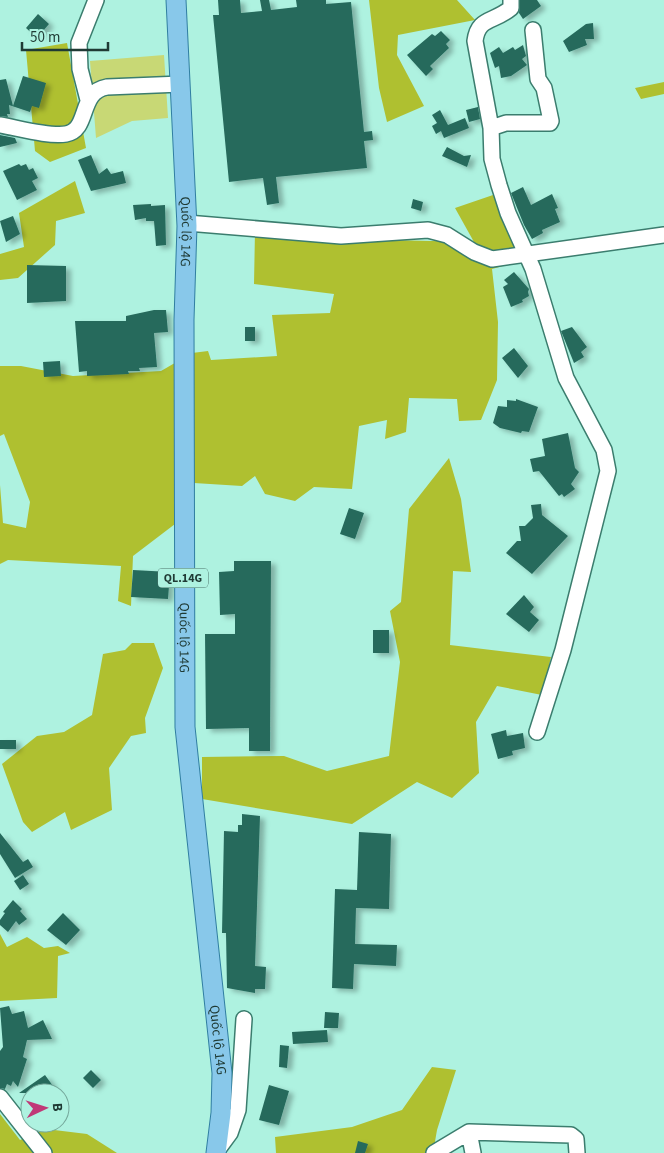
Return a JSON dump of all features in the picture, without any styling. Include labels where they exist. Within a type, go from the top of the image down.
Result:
[{"type":"main road","name":"Quốc lộ 14G","points":[[176,0],[187,223],[184,320],[185,727],[222,1073],[221,1113],[216,1152]]},
{"type":"street","points":[[88,100],[80,69],[79,43],[96,0]]},
{"type":"street","points":[[511,0],[510,8],[505,13],[483,23],[476,29],[475,41],[478,65],[491,128],[492,159],[508,213],[527,254],[566,378],[604,450],[608,471],[563,650],[537,732]]},
{"type":"street","points":[[491,128],[506,122],[550,123],[551,121],[544,88],[538,79],[533,30]]},
{"type":"street","points":[[0,125],[68,134],[78,127],[88,100],[97,89],[181,84]]},
{"type":"street","points":[[187,223],[341,236],[428,230],[447,235],[486,258],[664,235]]},
{"type":"street","points":[[216,1152],[230,1133],[238,1110],[244,1019]]},
{"type":"street","points":[[0,1097],[44,1153]]},
{"type":"street","points":[[469,1132],[473,1153]]},
{"type":"street","points":[[434,1153],[469,1132],[570,1135],[576,1139],[577,1153]]},
{"type":"green space","points":[[369,0],[457,0],[475,20],[398,35],[397,55],[424,106],[387,122],[379,88]]},
{"type":"green space","points":[[67,43],[86,148],[50,162],[35,151],[26,50]]},
{"type":"green space","points":[[164,55],[168,118],[132,121],[96,138],[90,61]]},
{"type":"green space","points":[[664,82],[664,94],[641,99],[635,88]]},
{"type":"green space","points":[[75,181],[85,213],[56,221],[55,245],[18,278],[0,280],[0,254],[24,247],[19,213]]},
{"type":"green space","points":[[493,195],[521,261],[492,269],[498,322],[497,380],[481,420],[459,421],[457,399],[409,398],[406,432],[385,439],[387,420],[359,426],[352,489],[314,487],[295,501],[265,494],[255,476],[242,486],[194,483],[175,524],[133,556],[131,606],[118,601],[121,566],[8,560],[0,564],[0,485],[3,523],[26,528],[30,502],[4,434],[0,436],[0,366],[21,366],[73,376],[161,371],[192,353],[208,351],[211,360],[277,356],[272,315],[330,313],[334,294],[254,284],[255,231],[348,239],[474,242],[455,208]]},
{"type":"green space","points":[[449,458],[461,499],[471,572],[453,571],[450,645],[551,657],[542,695],[497,686],[476,722],[479,773],[452,798],[417,782],[352,824],[202,799],[202,757],[284,756],[327,771],[389,756],[400,662],[390,611],[401,602],[409,509]]},
{"type":"green space","points":[[132,643],[154,643],[163,668],[145,718],[146,733],[131,736],[109,768],[112,810],[71,830],[65,812],[32,832],[23,822],[2,764],[37,736],[64,732],[92,715],[103,654],[125,650]]},
{"type":"green space","points":[[0,934],[7,947],[27,937],[44,948],[58,946],[70,953],[58,956],[57,998],[0,1001]]},
{"type":"green space","points":[[432,1067],[456,1070],[437,1130],[433,1153],[276,1153],[275,1137],[352,1127],[402,1110]]},
{"type":"green space","points":[[0,1114],[20,1140],[37,1133],[70,1132],[87,1134],[117,1153],[0,1153]]},
{"type":"building","points":[[218,0],[240,0],[241,13],[262,11],[260,0],[269,0],[271,10],[297,7],[296,0],[326,0],[326,4],[351,2],[364,132],[372,131],[373,140],[364,141],[367,168],[276,177],[279,203],[267,205],[263,178],[229,182],[213,15],[219,15]]},
{"type":"building","points":[[520,0],[537,0],[541,6],[523,19],[519,13]]},
{"type":"building","points":[[38,14],[49,24],[37,38],[26,28]]},
{"type":"building","points":[[593,23],[594,39],[585,39],[587,45],[569,52],[563,41],[586,24]]},
{"type":"building","points":[[441,31],[450,40],[446,44],[449,48],[430,66],[433,69],[426,76],[407,55],[432,34],[435,36]]},
{"type":"building","points":[[523,45],[526,56],[522,59],[527,65],[511,76],[501,78],[499,66],[495,68],[490,53],[499,47],[503,53],[513,47],[515,50]]},
{"type":"building","points":[[23,76],[46,83],[39,108],[32,106],[30,112],[9,105],[10,114],[7,114],[8,117],[0,116],[0,80],[6,79],[13,106]]},
{"type":"building","points":[[478,107],[480,119],[469,122],[466,110]]},
{"type":"building","points":[[440,110],[448,125],[465,118],[469,128],[444,138],[441,131],[436,134],[432,126],[437,123],[432,115]]},
{"type":"building","points":[[0,135],[15,138],[17,143],[0,147]]},
{"type":"building","points":[[447,147],[464,156],[471,155],[467,167],[442,156]]},
{"type":"building","points":[[91,155],[99,174],[107,168],[111,174],[123,171],[126,183],[91,191],[78,160]]},
{"type":"building","points":[[19,164],[21,166],[26,164],[29,170],[33,168],[38,178],[32,181],[37,190],[17,200],[3,171]]},
{"type":"building","points":[[523,187],[531,205],[552,194],[558,208],[555,209],[560,222],[542,230],[543,233],[532,239],[511,193]]},
{"type":"building","points":[[413,199],[423,202],[421,211],[411,208]]},
{"type":"building","points":[[151,204],[151,206],[165,205],[166,245],[156,246],[154,221],[146,221],[146,218],[135,220],[133,205]]},
{"type":"building","points":[[13,216],[20,234],[6,242],[0,221]]},
{"type":"building","points":[[27,265],[66,266],[66,301],[27,303]]},
{"type":"building","points":[[514,272],[529,289],[529,296],[522,300],[523,302],[511,307],[503,287],[508,284],[504,280]]},
{"type":"building","points":[[154,310],[166,310],[168,332],[154,333],[157,367],[139,368],[140,371],[128,371],[129,374],[87,376],[87,371],[79,372],[75,321],[126,321],[126,316]]},
{"type":"building","points":[[245,327],[255,327],[255,341],[245,341]]},
{"type":"building","points":[[572,327],[587,347],[581,352],[584,357],[574,363],[561,331]]},
{"type":"building","points":[[514,348],[528,366],[518,378],[502,358]]},
{"type":"building","points":[[60,361],[61,376],[44,377],[43,362]]},
{"type":"building","points":[[516,399],[538,407],[529,432],[522,431],[521,433],[500,428],[493,423],[498,406],[507,407],[507,400],[516,401]]},
{"type":"building","points":[[568,433],[575,468],[579,472],[571,484],[575,489],[564,497],[562,494],[559,496],[539,471],[533,472],[530,459],[545,456],[542,439]]},
{"type":"building","points":[[541,504],[542,515],[568,536],[532,574],[506,553],[517,541],[521,541],[519,526],[525,526],[533,518],[531,505]]},
{"type":"building","points":[[349,508],[364,513],[355,539],[340,534]]},
{"type":"building","points":[[234,561],[271,561],[270,751],[249,751],[249,728],[206,729],[205,634],[235,634],[235,614],[220,615],[219,572],[234,571]]},
{"type":"building","points":[[133,570],[170,572],[168,599],[131,597]]},
{"type":"building","points":[[524,595],[534,607],[530,612],[539,620],[529,632],[506,614]]},
{"type":"building","points":[[373,630],[389,630],[389,653],[373,653]]},
{"type":"building","points":[[506,730],[507,736],[523,733],[525,748],[512,751],[513,755],[498,759],[491,734]]},
{"type":"building","points":[[0,740],[16,740],[16,749],[0,749]]},
{"type":"building","points":[[242,814],[260,816],[255,966],[266,967],[265,989],[255,989],[255,993],[227,988],[226,933],[222,933],[224,831],[238,832],[238,825],[242,825]]},
{"type":"building","points":[[359,832],[391,834],[389,909],[356,908],[355,944],[397,945],[396,966],[354,964],[353,989],[332,988],[335,889],[357,890]]},
{"type":"building","points":[[0,833],[23,862],[28,859],[33,867],[15,878],[0,854]]},
{"type":"building","points":[[23,875],[29,884],[20,890],[14,881]]},
{"type":"building","points":[[13,900],[22,909],[20,911],[27,919],[19,925],[16,921],[8,932],[0,925],[0,920],[5,913],[3,912]]},
{"type":"building","points":[[63,913],[80,930],[66,945],[47,930]]},
{"type":"building","points":[[9,1006],[12,1014],[24,1011],[28,1028],[43,1020],[52,1039],[27,1040],[23,1057],[27,1059],[18,1087],[13,1081],[11,1086],[7,1084],[5,1089],[0,1088],[0,1051],[3,1047],[0,1008]]},
{"type":"building","points":[[325,1012],[339,1013],[338,1028],[324,1028]]},
{"type":"building","points":[[327,1030],[328,1042],[293,1044],[292,1032]]},
{"type":"building","points":[[280,1045],[289,1046],[287,1068],[279,1067]]},
{"type":"building","points":[[91,1070],[101,1080],[93,1088],[83,1078]]},
{"type":"building","points":[[45,1075],[51,1083],[33,1083]]},
{"type":"building","points":[[269,1085],[289,1091],[279,1125],[259,1120]]},
{"type":"building","points":[[358,1141],[368,1144],[365,1153],[355,1153]]}]
